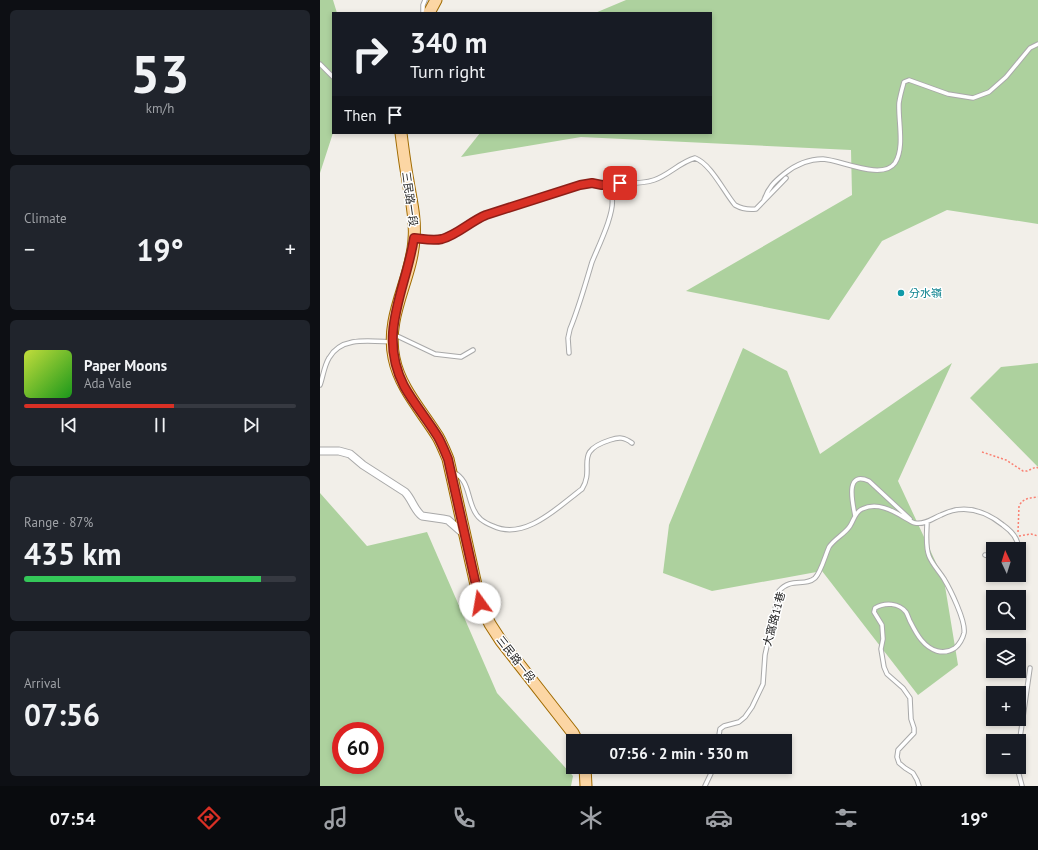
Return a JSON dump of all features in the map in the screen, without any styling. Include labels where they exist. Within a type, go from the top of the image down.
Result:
[{"type":"main road","points":[[430,12],[436,0]]},
{"type":"main road","name":"三民路一段","points":[[401,134],[413,213],[414,238],[411,257],[395,313],[392,338],[397,371],[405,387],[439,438],[448,459],[480,603],[490,624],[501,641],[574,734]]},
{"type":"main road","points":[[585,774],[586,786]]},
{"type":"street","points":[[320,451],[339,451],[350,454],[368,468],[405,492],[422,516],[443,518],[448,520],[464,534]]},
{"type":"lane","points":[[422,12],[425,0]]},
{"type":"lane","points":[[764,200],[768,189],[779,177],[789,169],[803,162],[823,159],[834,160],[869,170],[886,170],[890,168],[898,157],[899,152],[899,104],[904,82],[909,80],[948,94],[973,98],[989,92],[1006,77],[1030,48],[1038,44]]},
{"type":"lane","points":[[320,64],[332,76]]},
{"type":"lane","points":[[602,185],[609,183],[640,183],[652,181],[663,177],[684,163],[695,158],[700,160],[706,166],[735,205],[749,210],[756,208],[786,178]]},
{"type":"lane","points":[[414,238],[434,240],[443,238],[456,233],[476,219],[486,215],[580,185],[592,183],[602,185],[609,190],[612,198],[612,209],[570,329],[568,338],[569,353]]},
{"type":"lane","points":[[320,385],[328,359],[334,351],[348,342],[392,338],[435,354],[461,357],[473,350]]},
{"type":"lane","points":[[450,470],[459,474],[464,480],[472,507],[476,515],[483,522],[496,528],[509,530],[521,529],[531,526],[582,488],[586,483],[586,458],[590,449],[601,443],[619,437],[626,438],[632,444]]},
{"type":"lane","points":[[855,516],[851,488],[853,483],[857,480],[864,479],[869,481],[915,523],[927,522],[954,509],[967,509],[983,512],[994,518],[1005,526],[1016,538],[1017,542]]},
{"type":"lane","name":"大窩路11巷","points":[[719,734],[720,729],[724,726],[739,722],[745,717],[752,707],[763,684],[765,655],[779,591],[784,586],[791,583],[810,580],[815,577],[830,546],[847,531],[860,510],[869,506],[879,506],[892,510],[915,523]]},
{"type":"lane","points":[[919,786],[918,780],[913,773],[899,762],[897,757],[898,750],[914,732],[910,698],[904,688],[887,674],[881,649],[883,639],[882,625],[874,612],[875,608],[886,604],[901,607],[906,613],[916,634],[923,643],[938,652],[949,652],[960,643],[964,634],[964,627],[950,589],[928,554],[927,522]]},
{"type":"lane","points":[[1021,734],[1030,668]]},
{"type":"lane","points":[[705,786],[711,774]]},
{"type":"lane","points":[[1019,774],[1022,786]]},
{"type":"path","points":[[982,452],[1006,460],[1023,471],[1036,467],[1038,468]]},
{"type":"path","points":[[1016,538],[1019,524],[1019,506],[1021,502],[1038,497]]},
{"type":"path","points":[[1016,538],[1031,534],[1038,536]]},
{"type":"green space","points":[[320,0],[333,0],[337,12],[332,12],[333,134],[320,173]]},
{"type":"green space","points":[[626,0],[1038,0],[1038,224],[947,210],[882,241],[829,320],[686,291],[852,195],[851,150],[581,137],[461,157],[479,134],[712,134],[712,12],[597,12]]},
{"type":"green space","points":[[743,348],[787,371],[820,454],[952,363],[898,481],[944,580],[958,665],[918,695],[822,571],[712,591],[663,573],[669,525]]},
{"type":"green space","points":[[1038,363],[1038,467],[970,398],[1001,367]]},
{"type":"green space","points":[[320,493],[367,546],[427,532],[497,693],[566,768],[566,774],[571,774],[573,776],[571,786],[320,786]]},
{"type":"place","name":"分水嶺","points":[[901,293]]},
{"type":"route","points":[[480,603],[448,459],[439,438],[405,387],[397,371],[394,356],[392,333],[395,313],[411,257],[414,238],[434,240],[443,238],[456,233],[476,219],[486,215],[580,185],[592,183],[602,185],[609,183],[620,183]]}]
